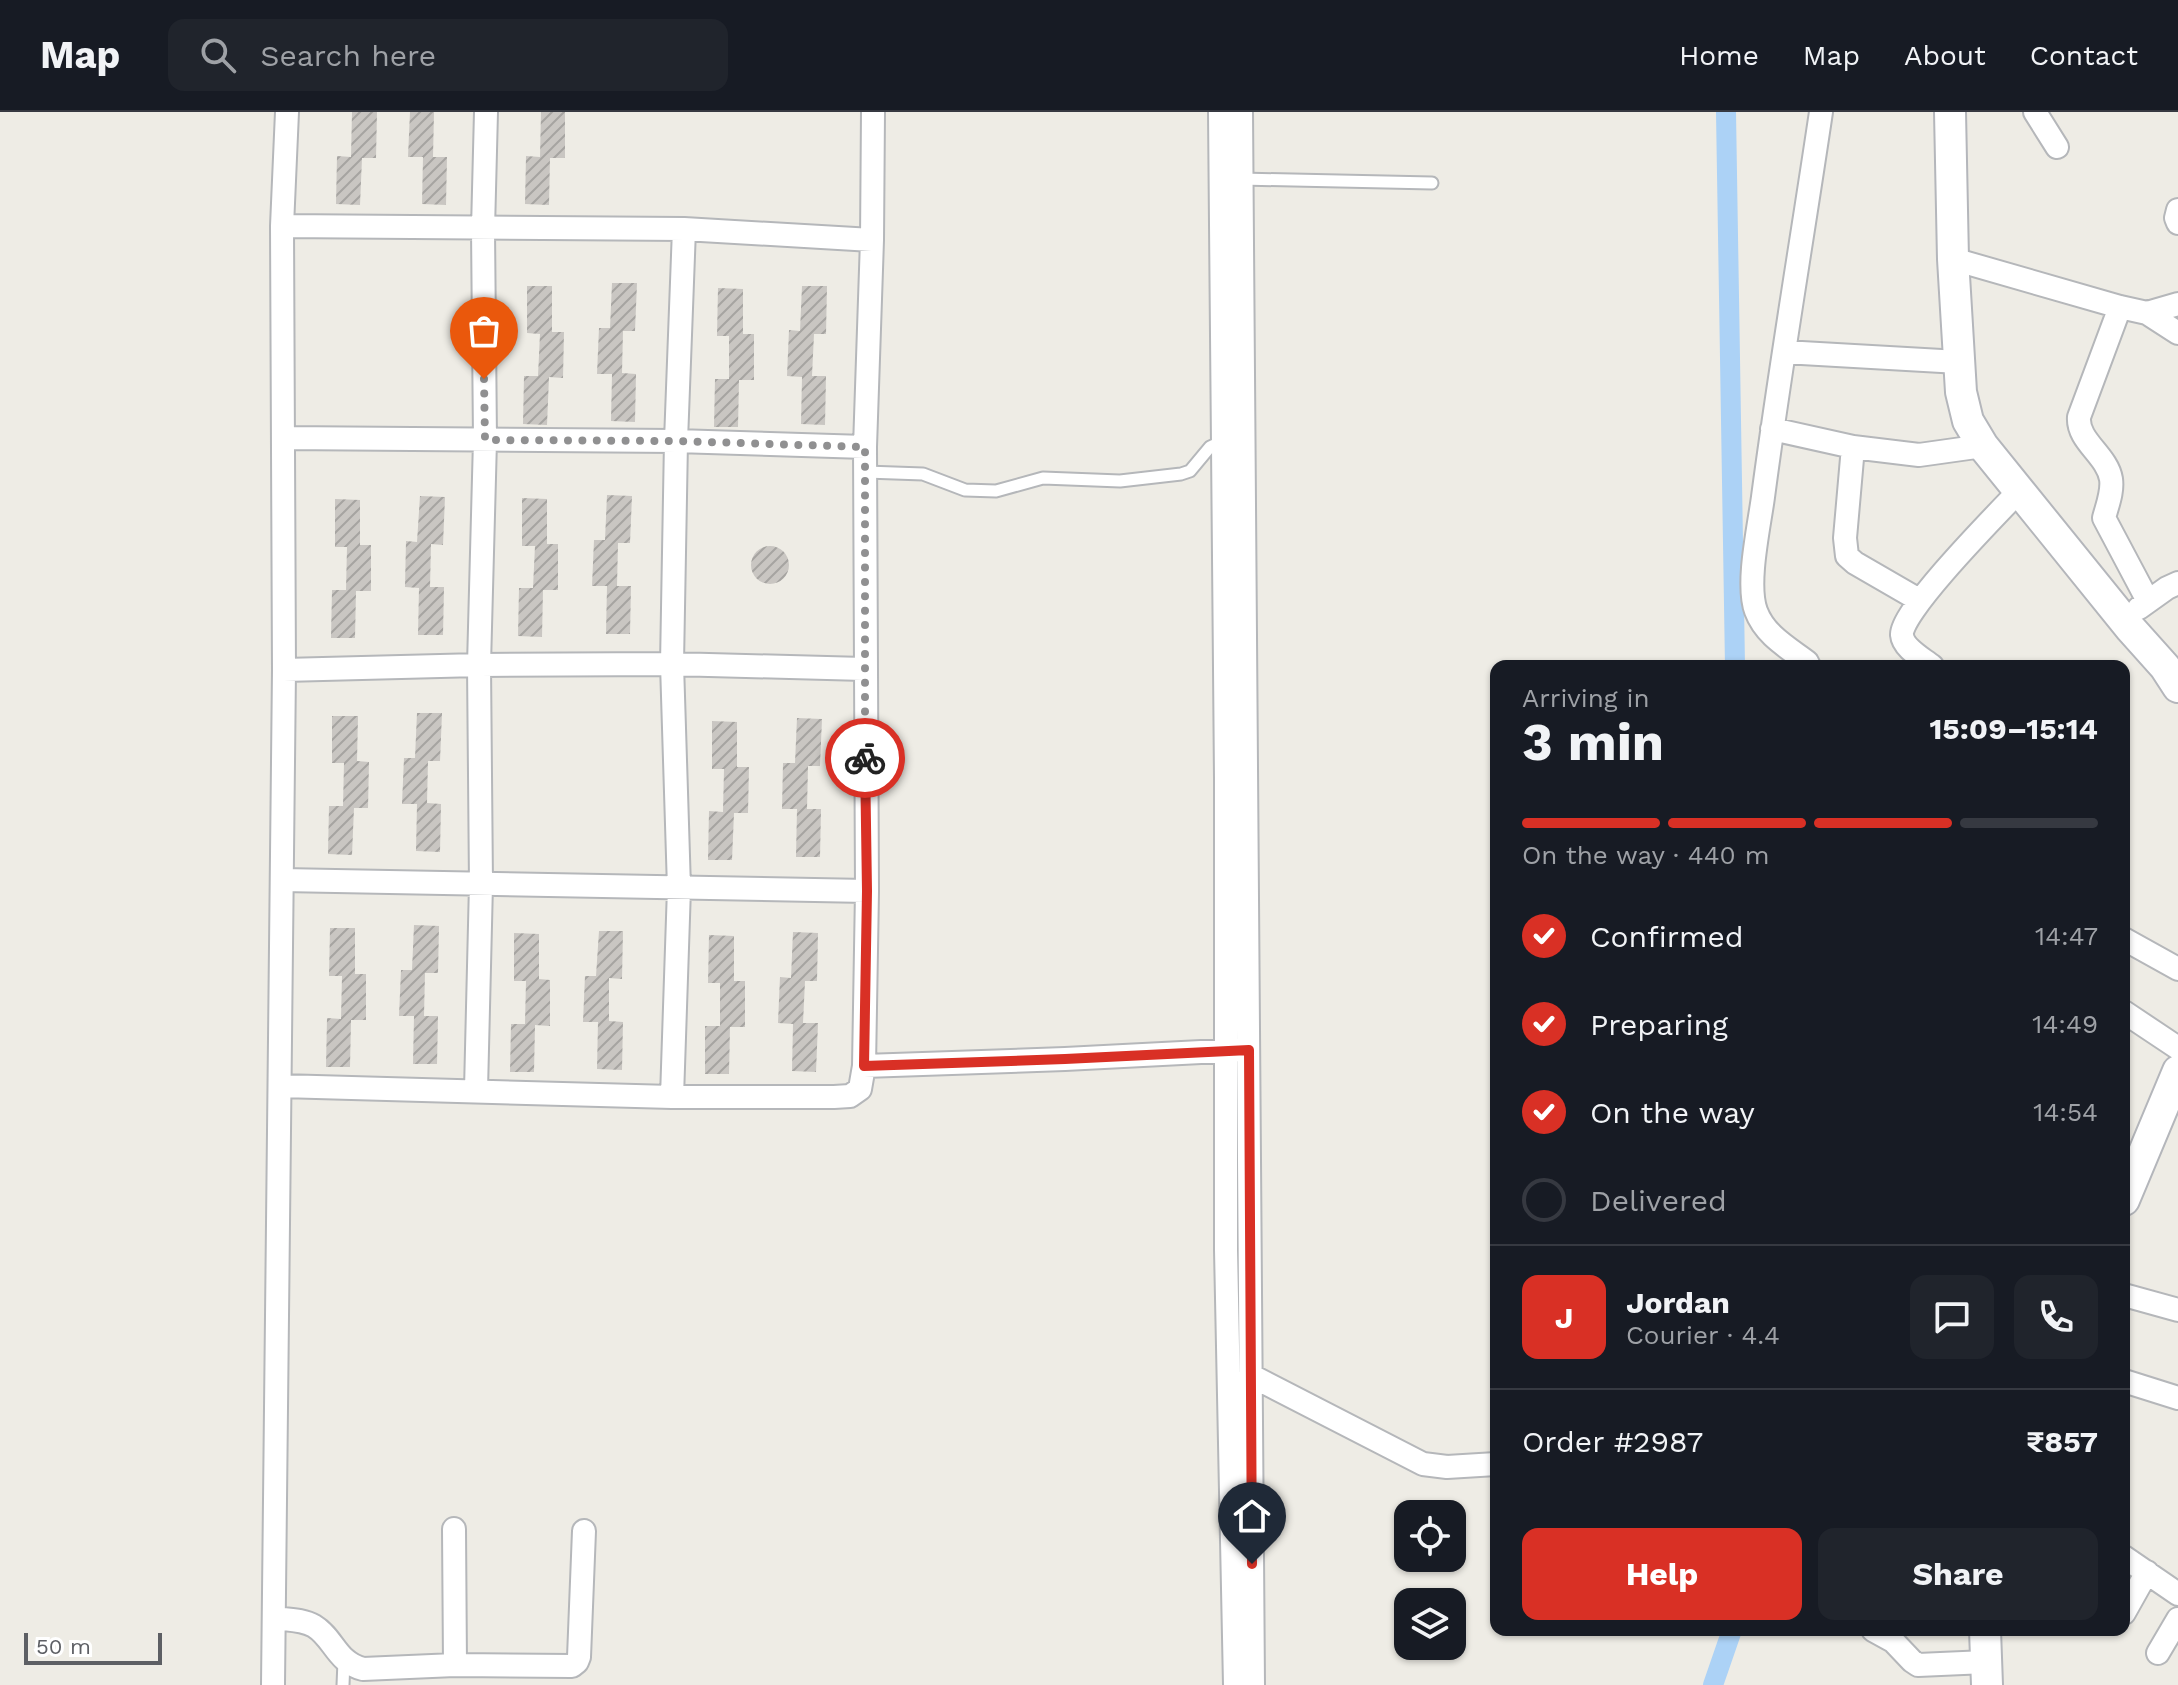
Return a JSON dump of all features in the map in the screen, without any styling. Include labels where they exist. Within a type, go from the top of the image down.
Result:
[{"type":"street","points":[[273,1685],[284,670],[282,226],[287,112]]},
{"type":"street","points":[[476,1090],[481,884],[479,665],[485,440],[483,229],[486,112]]},
{"type":"street","points":[[281,1086],[672,1097],[850,1096],[860,1089],[864,1066],[867,891],[865,447],[873,112]]},
{"type":"street","points":[[1220,112],[1226,764],[1226,1250],[1235,1685]]},
{"type":"street","points":[[1241,112],[1253,1685]]},
{"type":"street","points":[[1804,660],[1769,634],[1755,609],[1753,578],[1772,429],[1821,112]]},
{"type":"street","points":[[1950,112],[1953,259],[1961,392],[1968,421],[1983,446],[2165,667],[2178,687]]},
{"type":"street","points":[[2035,112],[2057,147]]},
{"type":"street","points":[[2178,210],[2178,223]]},
{"type":"street","points":[[282,226],[684,229],[872,240]]},
{"type":"street","points":[[672,1097],[679,888],[672,664],[684,229]]},
{"type":"street","points":[[1953,259],[2147,313],[2178,333]]},
{"type":"street","points":[[2147,313],[2178,304]]},
{"type":"street","points":[[2120,307],[2078,425],[2106,464],[2112,480],[2104,518],[2148,601]]},
{"type":"street","points":[[1784,352],[1959,362]]},
{"type":"street","points":[[1772,429],[1853,447],[1919,455],[1983,446]]},
{"type":"street","points":[[283,438],[676,441],[865,447]]},
{"type":"street","points":[[1853,447],[1845,538],[1847,556],[1919,600]]},
{"type":"street","points":[[1924,660],[1907,646],[1901,631],[1919,600],[2019,491]]},
{"type":"street","points":[[2124,620],[2178,583]]},
{"type":"street","points":[[284,670],[672,664],[864,669]]},
{"type":"street","points":[[282,880],[867,891]]},
{"type":"street","points":[[2130,942],[2178,969]]},
{"type":"street","points":[[2130,1016],[2178,1048]]},
{"type":"street","points":[[864,1066],[1249,1050]]},
{"type":"street","points":[[2130,1186],[2178,1071]]},
{"type":"street","points":[[2130,1297],[2178,1310]]},
{"type":"street","points":[[1250,1375],[1423,1464],[1447,1467],[1490,1464]]},
{"type":"street","points":[[2130,1383],[2178,1398]]},
{"type":"street","points":[[454,1529],[455,1665]]},
{"type":"street","points":[[274,1618],[315,1626],[344,1660],[363,1669],[455,1665],[572,1666],[579,1657],[584,1531]]},
{"type":"street","points":[[2130,1561],[2178,1594]]},
{"type":"street","points":[[2130,1602],[2147,1572]]},
{"type":"street","points":[[2158,1653],[2178,1619]]},
{"type":"street","points":[[1884,1636],[1918,1665],[1986,1674],[1985,1636]]},
{"type":"lane","points":[[1241,179],[1432,183]]},
{"type":"lane","points":[[866,472],[923,474],[965,490],[996,491],[1043,478],[1120,481],[1190,471],[1210,447],[1223,441]]},
{"type":"lane","points":[[343,1685],[344,1660]]},
{"type":"building","points":[[352,112],[377,112],[376,158],[362,158],[360,205],[336,204],[337,156],[351,157]]},
{"type":"building","points":[[410,112],[434,112],[433,157],[447,157],[446,205],[422,204],[423,157],[408,157]]},
{"type":"building","points":[[541,112],[565,112],[565,158],[550,158],[549,205],[525,204],[526,156],[540,157]]},
{"type":"building","points":[[612,283],[637,283],[635,331],[623,331],[622,373],[636,374],[635,422],[611,421],[612,374],[597,374],[599,328],[610,328]]},
{"type":"building","points":[[527,286],[552,286],[552,332],[564,332],[563,378],[549,377],[547,425],[523,424],[524,376],[538,376],[540,334],[527,333]]},
{"type":"building","points":[[802,286],[827,286],[826,334],[814,334],[812,376],[826,376],[825,425],[801,424],[802,377],[787,376],[789,330],[800,331]]},
{"type":"building","points":[[718,288],[743,289],[743,334],[754,334],[754,380],[739,380],[738,427],[714,427],[715,379],[729,379],[729,336],[717,336]]},
{"type":"building","points":[[607,495],[632,496],[630,543],[618,543],[617,586],[631,586],[630,634],[606,634],[607,586],[592,586],[594,540],[605,540]]},
{"type":"building","points":[[420,496],[445,497],[443,545],[431,544],[430,587],[444,587],[443,635],[418,635],[419,588],[405,587],[406,541],[417,542]]},
{"type":"building","points":[[522,498],[547,499],[547,544],[558,544],[558,590],[543,590],[542,637],[518,636],[519,588],[533,588],[535,546],[522,546]]},
{"type":"building","points":[[335,499],[360,500],[360,545],[371,545],[371,591],[356,591],[355,638],[331,638],[332,590],[346,590],[347,547],[335,547]]},
{"type":"building","points":[[770,546],[784,551],[789,565],[784,579],[770,584],[756,579],[751,565],[756,551]]},
{"type":"building","points":[[417,713],[442,713],[440,761],[428,761],[427,803],[441,804],[440,852],[416,851],[417,804],[402,804],[404,758],[415,758]]},
{"type":"building","points":[[332,716],[358,716],[357,761],[369,762],[368,808],[354,808],[352,855],[328,854],[329,806],[343,806],[344,763],[332,763]]},
{"type":"building","points":[[797,718],[822,719],[820,766],[808,766],[807,809],[821,809],[820,857],[796,857],[797,809],[782,809],[783,763],[795,763]]},
{"type":"building","points":[[712,721],[737,722],[737,767],[749,767],[748,813],[734,813],[732,860],[708,860],[709,811],[723,812],[724,769],[712,769]]},
{"type":"building","points":[[414,925],[439,926],[438,973],[425,973],[424,1016],[438,1016],[437,1064],[413,1064],[414,1016],[399,1016],[401,970],[412,970]]},
{"type":"building","points":[[330,928],[355,928],[355,974],[366,974],[366,1020],[351,1020],[350,1067],[326,1067],[327,1018],[341,1019],[342,976],[329,976]]},
{"type":"building","points":[[599,931],[623,931],[622,979],[609,978],[609,1021],[623,1022],[622,1070],[597,1069],[598,1022],[583,1022],[585,976],[596,976]]},
{"type":"building","points":[[793,932],[818,933],[817,981],[805,981],[803,1023],[818,1023],[816,1072],[792,1071],[793,1024],[778,1023],[780,977],[791,978]]},
{"type":"building","points":[[514,933],[539,934],[539,979],[550,980],[550,1026],[535,1025],[534,1072],[510,1072],[511,1024],[525,1024],[526,981],[514,981]]},
{"type":"building","points":[[709,935],[734,936],[734,981],[745,981],[745,1027],[730,1027],[729,1074],[705,1074],[705,1026],[720,1026],[720,983],[708,983]]},
{"type":"waterway","points":[[1726,112],[1735,660]]},
{"type":"waterway","points":[[1713,1685],[1730,1636]]},
{"type":"way so far","points":[[484,379],[485,440],[676,441],[865,447],[865,758]]},
{"type":"route","points":[[865,758],[867,891],[864,1066],[1249,1050],[1252,1564]]}]
